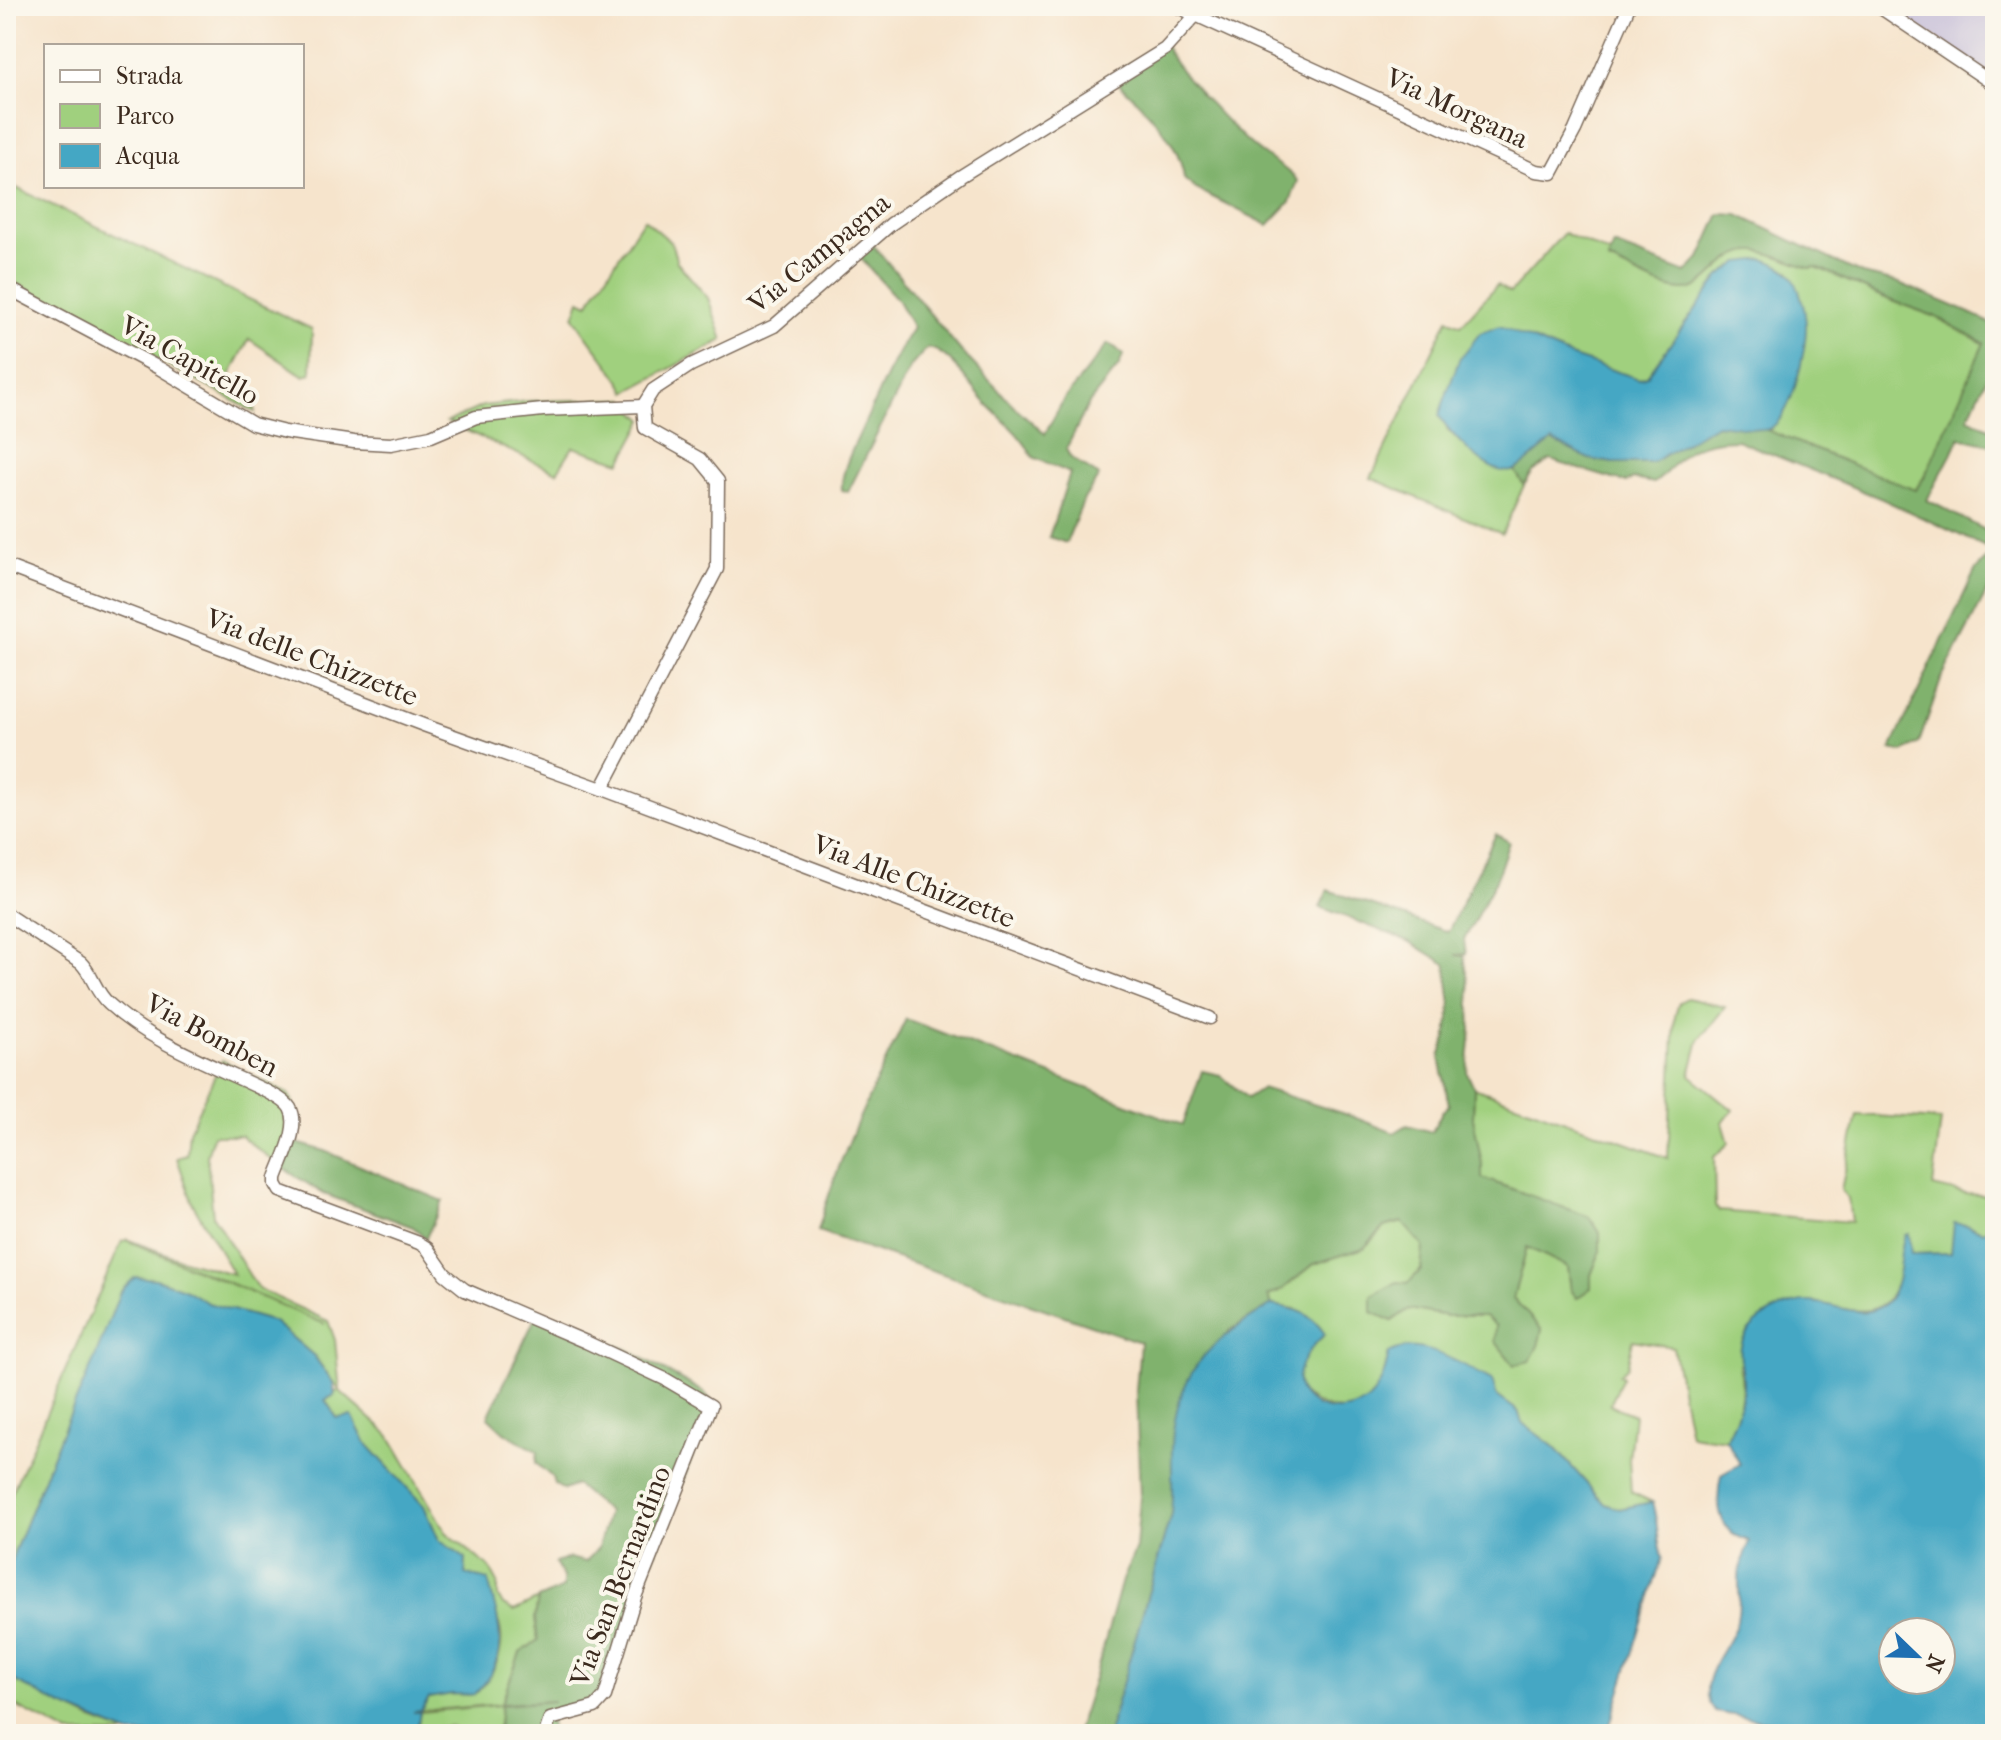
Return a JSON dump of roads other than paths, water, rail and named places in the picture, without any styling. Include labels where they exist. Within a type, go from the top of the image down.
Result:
[{"type":"street","name":"Via Morgana","points":[[1176,6],[1536,171],[1552,173],[1575,130],[1629,6]]},
{"type":"street","points":[[1878,6],[1995,85]]},
{"type":"street","name":"Via Campagna","points":[[643,406],[653,390],[691,365],[774,326],[891,224],[961,176],[1165,49],[1196,15]]},
{"type":"street","name":"Via Capitello","points":[[6,287],[159,368],[253,424],[285,432],[391,444],[431,436],[476,417],[543,410],[643,406]]},
{"type":"street","points":[[602,789],[717,569],[718,481],[700,459],[645,428],[643,406]]},
{"type":"street","name":"Via delle Chizzette","points":[[6,566],[426,726],[602,789]]},
{"type":"street","name":"Via Alle Chizzette","points":[[602,789],[1210,1018]]},
{"type":"street","name":"Via Bomben","points":[[6,914],[81,963],[88,970],[99,994],[134,1024],[268,1092],[288,1106],[292,1126],[276,1178],[280,1191],[416,1242],[427,1248],[445,1274],[461,1288],[665,1379],[711,1406]]},
{"type":"street","name":"Via San Bernardino","points":[[545,1732],[550,1719],[595,1707],[605,1696],[635,1597],[711,1406]]},
{"type":"water","points":[[1764,259],[1783,267],[1791,275],[1802,298],[1806,323],[1801,366],[1790,400],[1775,424],[1766,430],[1717,424],[1651,463],[1613,463],[1589,459],[1553,441],[1516,469],[1502,471],[1470,452],[1439,415],[1459,360],[1480,333],[1500,326],[1570,356],[1639,379],[1647,376],[1720,276],[1740,262]]},
{"type":"water","points":[[1954,1223],[1983,1231],[1995,1225],[1995,1733],[1786,1724],[1715,1712],[1707,1688],[1709,1676],[1737,1621],[1740,1573],[1749,1541],[1735,1535],[1726,1526],[1718,1497],[1721,1475],[1740,1464],[1726,1440],[1742,1397],[1741,1345],[1755,1324],[1767,1315],[1796,1303],[1820,1303],[1861,1311],[1880,1307],[1893,1293],[1905,1235],[1909,1234],[1911,1254],[1951,1253]]},
{"type":"water","points":[[135,1277],[156,1279],[184,1289],[208,1303],[274,1322],[314,1356],[333,1383],[335,1395],[325,1400],[337,1418],[352,1416],[365,1442],[424,1506],[439,1540],[466,1559],[465,1574],[488,1580],[500,1641],[494,1668],[474,1695],[452,1694],[429,1698],[420,1711],[413,1712],[420,1712],[416,1734],[129,1734],[60,1705],[6,1676],[6,1573],[120,1292]]},
{"type":"water","points":[[1272,1305],[1303,1313],[1325,1334],[1305,1358],[1298,1377],[1301,1393],[1312,1403],[1327,1409],[1345,1409],[1361,1404],[1380,1384],[1389,1353],[1401,1348],[1441,1354],[1492,1380],[1497,1396],[1518,1411],[1522,1423],[1554,1447],[1605,1504],[1619,1509],[1652,1502],[1662,1558],[1607,1734],[1108,1734],[1171,1514],[1173,1432],[1184,1388],[1204,1355],[1234,1329]]}]
